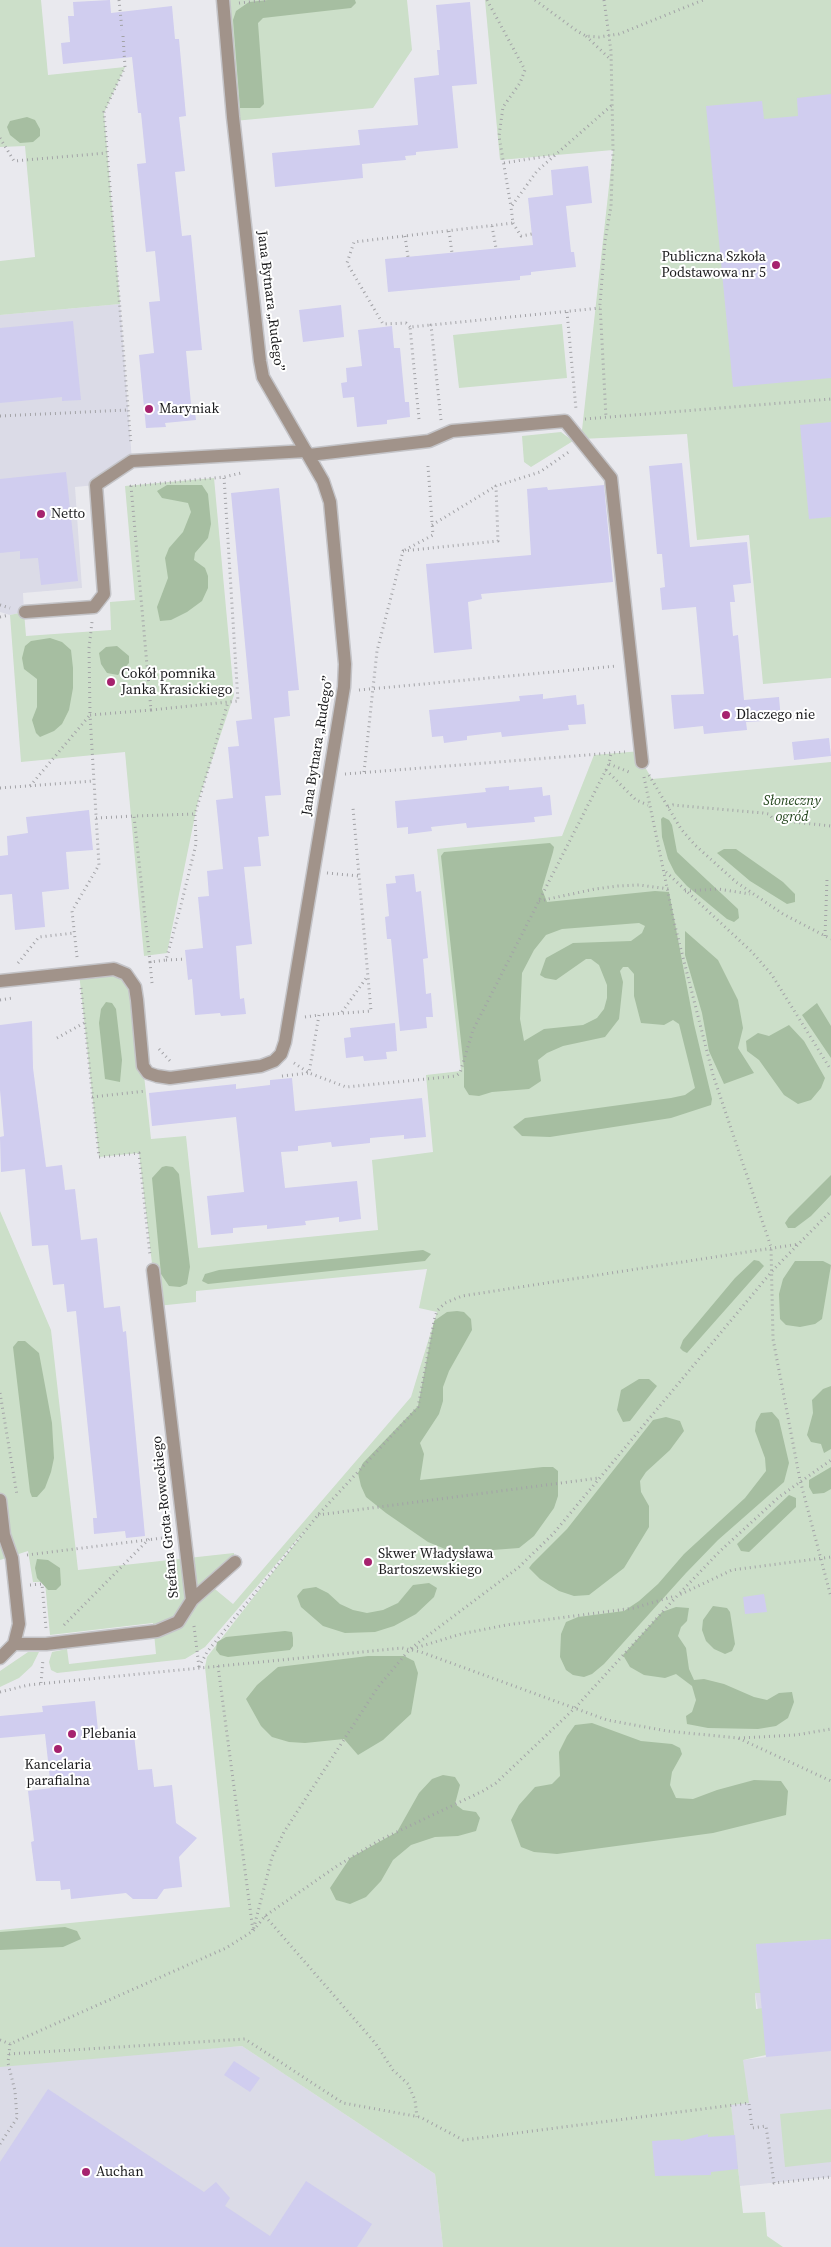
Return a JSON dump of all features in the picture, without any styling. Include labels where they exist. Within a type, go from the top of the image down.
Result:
[{"type":"street","name":"Jana Bytnara „Rudego”","points":[[223,2],[233,116],[260,361],[263,377],[308,453],[323,481],[330,502],[345,664],[343,692],[330,775],[285,1042],[281,1054]]},
{"type":"street","points":[[25,612],[94,606],[104,594],[96,485],[132,461],[308,453],[430,441],[452,431],[565,421],[584,442],[611,478],[641,756]]},
{"type":"street","points":[[2,981],[114,969],[126,974],[135,987],[143,1066],[148,1073],[170,1078],[261,1066],[274,1061],[281,1054]]},
{"type":"street","name":"Stefana Grota-Roweckiego","points":[[14,1644],[46,1644],[157,1631],[178,1622],[192,1600],[153,1270]]},
{"type":"street","points":[[0,1500],[4,1535],[12,1558],[18,1609],[18,1624],[14,1644],[0,1658]]},
{"type":"street","points":[[192,1600],[235,1562]]},
{"type":"path","points":[[119,0],[122,30]]},
{"type":"path","points":[[223,2],[268,0]]},
{"type":"path","points":[[487,0],[525,70],[520,84],[503,107],[498,136],[513,223],[522,236],[532,234]]},
{"type":"path","points":[[535,0],[586,36],[610,59]]},
{"type":"path","points":[[604,0],[609,35],[612,105],[611,206],[603,260],[600,308],[606,417]]},
{"type":"path","points":[[586,36],[599,37],[619,34],[703,0]]},
{"type":"path","points":[[123,36],[125,67],[104,112],[132,461]]},
{"type":"path","points":[[511,207],[537,171],[612,105]]},
{"type":"path","points":[[0,138],[14,162],[107,153]]},
{"type":"path","points":[[504,163],[555,155]]},
{"type":"path","points":[[418,419],[410,327],[406,322],[383,324],[347,263],[354,242],[513,223]]},
{"type":"path","points":[[492,226],[496,248]]},
{"type":"path","points":[[449,231],[452,253]]},
{"type":"path","points":[[405,236],[408,257]]},
{"type":"path","points":[[410,327],[600,308]]},
{"type":"path","points":[[567,312],[576,409]]},
{"type":"path","points":[[431,325],[441,420]]},
{"type":"path","points":[[565,421],[831,399]]},
{"type":"path","points":[[0,416],[128,410]]},
{"type":"path","points":[[432,525],[496,486],[540,472],[584,442]]},
{"type":"path","points":[[364,772],[377,651],[403,551],[433,535],[428,466]]},
{"type":"path","points":[[30,786],[90,715],[238,701],[224,477]]},
{"type":"path","points":[[131,486],[151,710]]},
{"type":"path","points":[[403,551],[498,541],[496,486]]},
{"type":"path","points":[[94,606],[89,648],[90,715],[99,865],[72,912],[99,1157],[139,1153],[148,1244]]},
{"type":"path","points":[[343,692],[631,665]]},
{"type":"path","points":[[166,960],[196,844],[195,814],[228,702]]},
{"type":"path","points":[[281,1054],[309,1073],[346,1087],[456,1076],[460,1073],[473,1030],[606,770],[611,753]]},
{"type":"path","points":[[330,775],[611,753],[641,756]]},
{"type":"path","points":[[641,756],[649,805],[669,888],[675,926],[713,1075],[771,1247],[773,1339],[800,1480],[831,1596]]},
{"type":"path","points":[[641,756],[668,808],[681,829],[695,845],[753,895],[831,939]]},
{"type":"path","points":[[606,770],[636,800],[649,805]]},
{"type":"path","points":[[0,788],[94,781]]},
{"type":"path","points":[[668,808],[672,806],[763,812],[769,814],[774,820],[831,826]]},
{"type":"path","points":[[309,1073],[319,1015],[371,1011],[353,808]]},
{"type":"path","points":[[96,818],[195,814]]},
{"type":"path","points":[[134,816],[152,991]]},
{"type":"path","points":[[665,871],[752,952],[772,975],[831,1070]]},
{"type":"path","points":[[327,873],[359,876]]},
{"type":"path","points":[[825,936],[827,879]]},
{"type":"path","points":[[538,901],[610,887],[639,885],[669,888]]},
{"type":"path","points":[[685,891],[718,889],[753,895]]},
{"type":"path","points":[[2,981],[39,937],[74,933]]},
{"type":"path","points":[[150,962],[186,959]]},
{"type":"path","points":[[342,1013],[368,976]]},
{"type":"path","points":[[57,1038],[84,1023]]},
{"type":"path","points":[[158,1043],[160,1051],[170,1061],[176,1062]]},
{"type":"path","points":[[253,1931],[272,1857],[284,1832],[378,1687],[410,1649],[519,1567],[553,1534],[773,1270],[831,1211]]},
{"type":"path","points":[[199,1668],[207,1652],[318,1515],[418,1406],[437,1311],[449,1301],[462,1296],[798,1244]]},
{"type":"path","points":[[0,1393],[18,1500]]},
{"type":"path","points":[[0,2040],[10,2044],[226,1948],[253,1931],[265,1916],[337,1866],[380,1840],[496,1783],[575,1708],[719,1552],[800,1480],[831,1460]]},
{"type":"path","points":[[318,1515],[599,1478]]},
{"type":"path","points":[[23,1546],[24,1556],[185,1536]]},
{"type":"path","points":[[46,1644],[149,1539]]},
{"type":"path","points":[[410,1649],[460,1634],[506,1625],[634,1608],[677,1596],[732,1570],[831,1557]]},
{"type":"path","points":[[28,1584],[42,1584],[46,1644],[41,1684]]},
{"type":"path","points":[[186,1612],[194,1623],[199,1668]]},
{"type":"path","points":[[0,1692],[41,1684],[373,1649],[402,1648],[410,1649],[607,1720],[659,1730],[738,1738],[796,1735],[831,1729]]},
{"type":"path","points":[[218,1666],[253,1931]]},
{"type":"path","points":[[738,1738],[831,1781]]},
{"type":"path","points":[[265,1916],[376,2044],[393,2070],[408,2084],[415,2100],[417,2117]]},
{"type":"path","points":[[9,2054],[245,2039],[343,2102],[417,2117],[463,2140],[748,2102],[752,2128],[766,2126],[774,2182],[831,2177]]},
{"type":"path","points":[[0,2144],[18,2118],[9,2054],[10,2044]]},
{"type":"shaded area","points":[[120,304],[132,461],[96,485],[75,487],[82,588],[23,593],[24,612],[10,615],[0,612],[0,315]]},
{"type":"shaded area","points":[[831,1939],[831,2177],[740,2186],[726,2062],[766,2057],[755,1993],[756,1944]]},
{"type":"shaded area","points":[[242,2046],[435,2174],[443,2247],[0,2247],[0,2065]]},
{"type":"green space","points":[[0,0],[41,0],[48,75],[125,67],[104,113],[120,304],[0,315],[0,261],[35,257],[25,146],[0,147]]},
{"type":"green space","points":[[223,0],[407,0],[412,50],[373,108],[234,121]]},
{"type":"green space","points":[[268,0],[355,0],[356,3],[351,8],[263,18],[258,23],[264,104],[260,108],[240,108],[233,20],[236,11],[249,2]]},
{"type":"green space","points":[[485,0],[831,0],[831,678],[763,684],[749,535],[697,540],[687,434],[581,439],[613,150],[500,160]]},
{"type":"green space","points":[[27,117],[35,120],[40,129],[40,136],[33,142],[20,143],[10,135],[7,127],[10,121]]},
{"type":"green space","points":[[562,324],[567,378],[459,388],[453,335]]},
{"type":"green space","points":[[561,432],[573,441],[531,467],[524,462],[522,436]]},
{"type":"green space","points":[[214,478],[234,695],[198,801],[167,953],[144,956],[125,752],[21,762],[10,615],[24,612],[26,636],[111,630],[110,602],[135,600],[125,486]]},
{"type":"green space","points":[[167,485],[202,485],[208,494],[211,524],[208,538],[195,553],[194,560],[205,568],[208,576],[208,588],[202,601],[187,612],[171,620],[160,621],[157,607],[168,578],[165,558],[169,548],[183,532],[191,512],[188,503],[162,498],[157,491]]},
{"type":"green space","points":[[50,638],[62,642],[71,650],[73,688],[69,710],[62,724],[54,731],[40,737],[36,733],[32,720],[37,707],[37,679],[24,669],[22,658],[25,646],[31,641]]},
{"type":"green space","points":[[117,646],[129,656],[129,663],[118,675],[107,673],[101,664],[99,653],[106,647]]},
{"type":"green space","name":"Słoneczny ogród","points":[[641,751],[642,762],[652,779],[831,762],[831,1939],[756,1945],[762,1993],[755,1993],[756,2009],[763,2008],[766,2055],[743,2060],[749,2103],[731,2105],[743,2213],[765,2212],[767,2236],[783,2247],[443,2247],[435,2174],[242,2046],[0,2067],[0,1930],[230,1907],[205,1667],[207,1657],[308,1527],[205,1647],[185,1659],[57,1673],[51,1670],[49,1662],[52,1652],[67,1649],[69,1664],[156,1654],[153,1623],[50,1635],[45,1582],[33,1582],[28,1551],[0,1560],[0,1211],[51,1330],[78,1570],[234,1553],[235,1562],[210,1585],[233,1604],[411,1397],[437,1312],[419,1308],[427,1269],[196,1291],[196,1302],[157,1306],[139,1153],[99,1157],[79,973],[126,974],[143,1066],[151,1139],[186,1136],[198,1248],[378,1230],[372,1160],[433,1152],[426,1075],[461,1071],[437,849],[562,836],[594,755]]},
{"type":"green space","points":[[663,817],[669,820],[672,825],[677,852],[738,909],[739,918],[734,922],[727,919],[687,886],[675,873],[668,859],[662,837],[661,819]]},
{"type":"green space","points":[[550,843],[554,847],[542,889],[547,902],[655,891],[669,892],[694,1024],[712,1099],[711,1105],[671,1118],[550,1137],[522,1136],[513,1127],[525,1118],[671,1098],[685,1095],[695,1088],[679,1024],[673,1020],[664,1025],[641,1023],[634,996],[634,974],[628,967],[623,967],[620,971],[623,982],[619,1019],[605,1037],[563,1046],[547,1053],[538,1060],[541,1081],[529,1089],[492,1092],[479,1096],[469,1095],[464,1087],[464,1069],[441,856],[444,852]],"holes":[[[639,923],[645,926],[642,933],[631,941],[573,943],[546,958],[540,975],[556,980],[586,959],[591,959],[599,965],[607,985],[607,998],[604,1009],[597,1018],[583,1025],[544,1029],[524,1041],[520,1019],[522,973],[534,950],[546,935],[562,929]]]},
{"type":"green space","points":[[724,849],[736,849],[783,882],[795,894],[795,902],[787,904],[750,881],[717,853]]},
{"type":"green space","points":[[685,931],[718,960],[738,1000],[743,1028],[738,1048],[754,1073],[724,1084],[709,1051],[702,1013],[685,955]]},
{"type":"green space","points":[[106,1002],[112,1003],[116,1009],[122,1060],[120,1082],[105,1079],[99,1023],[101,1009]]},
{"type":"green space","points":[[817,1003],[831,1026],[831,1058],[802,1015]]},
{"type":"green space","points":[[789,1025],[804,1041],[825,1078],[821,1088],[811,1100],[798,1104],[784,1095],[759,1060],[747,1051],[746,1041],[758,1033],[769,1036]]},
{"type":"green space","points":[[162,1167],[173,1167],[179,1174],[190,1267],[187,1284],[180,1287],[169,1286],[161,1274],[152,1178]]},
{"type":"green space","points":[[831,1175],[831,1195],[811,1216],[795,1228],[788,1228],[785,1223],[789,1217]]},
{"type":"green space","points":[[423,1250],[431,1254],[425,1261],[208,1284],[202,1281],[205,1274],[219,1270]]},
{"type":"green space","points":[[754,1260],[759,1261],[764,1266],[687,1353],[683,1351],[680,1348],[683,1340],[735,1278]]},
{"type":"green space","points":[[795,1261],[823,1261],[831,1265],[822,1319],[815,1324],[800,1327],[786,1325],[780,1319],[779,1294],[783,1279]]},
{"type":"green space","points":[[447,1312],[464,1312],[471,1319],[472,1330],[449,1371],[443,1387],[443,1401],[439,1414],[420,1443],[424,1454],[420,1480],[553,1467],[558,1471],[558,1496],[554,1508],[534,1536],[519,1548],[466,1552],[445,1549],[428,1542],[386,1513],[366,1497],[361,1486],[358,1473],[363,1463],[418,1406],[434,1321]]},
{"type":"green space","points":[[18,1341],[25,1341],[39,1353],[52,1423],[54,1458],[45,1488],[37,1497],[32,1497],[30,1492],[13,1347]]},
{"type":"green space","points":[[639,1379],[649,1379],[657,1386],[630,1421],[623,1422],[617,1410],[621,1390]]},
{"type":"green space","points":[[831,1386],[831,1449],[824,1453],[821,1444],[811,1442],[807,1435],[813,1413],[812,1400],[823,1389]]},
{"type":"green space","points":[[772,1412],[779,1420],[789,1463],[784,1482],[718,1540],[604,1664],[592,1674],[584,1677],[573,1675],[566,1670],[560,1657],[561,1634],[566,1622],[578,1617],[624,1611],[639,1601],[658,1584],[684,1554],[745,1498],[766,1471],[765,1458],[755,1431],[756,1422],[761,1413]]},
{"type":"green space","points":[[666,1417],[680,1421],[684,1431],[670,1450],[646,1472],[640,1481],[641,1492],[649,1506],[649,1527],[624,1568],[589,1595],[574,1596],[559,1591],[540,1579],[529,1568],[532,1564],[567,1529],[653,1420]]},
{"type":"green space","points":[[831,1467],[831,1489],[824,1493],[813,1494],[809,1487],[809,1480]]},
{"type":"green space","points":[[789,1495],[796,1498],[796,1507],[749,1552],[741,1551],[737,1544]]},
{"type":"green space","points":[[37,1559],[48,1560],[60,1568],[61,1585],[56,1590],[48,1590],[37,1578],[35,1568]]},
{"type":"green space","points":[[429,1583],[437,1588],[434,1597],[416,1614],[394,1626],[375,1632],[345,1633],[323,1626],[301,1607],[297,1596],[303,1589],[316,1587],[328,1593],[340,1604],[353,1610],[367,1613],[383,1610],[398,1603],[413,1585]]},
{"type":"green space","points":[[713,1606],[727,1608],[730,1612],[735,1644],[732,1651],[725,1654],[714,1649],[706,1641],[702,1630],[703,1620]]},
{"type":"green space","points":[[676,1607],[689,1608],[687,1621],[681,1627],[678,1636],[686,1648],[689,1669],[694,1680],[704,1679],[724,1684],[754,1697],[767,1700],[779,1693],[792,1692],[794,1702],[788,1718],[776,1726],[758,1729],[708,1728],[687,1724],[686,1716],[692,1712],[696,1700],[692,1686],[676,1674],[665,1678],[644,1675],[630,1667],[623,1655],[662,1612]]},
{"type":"green space","points":[[285,1631],[292,1632],[293,1646],[290,1650],[228,1657],[220,1655],[216,1650],[217,1642],[226,1637]]},
{"type":"green space","points":[[28,1652],[39,1652],[32,1666],[19,1678],[0,1687],[0,1671]]},
{"type":"green space","points":[[368,1656],[404,1656],[414,1661],[418,1673],[411,1714],[383,1740],[358,1755],[344,1739],[305,1743],[289,1742],[272,1737],[261,1726],[246,1699],[257,1685],[278,1667]]},
{"type":"green space","points":[[592,1723],[641,1741],[672,1744],[680,1748],[682,1754],[672,1772],[670,1785],[676,1798],[693,1799],[754,1780],[781,1781],[788,1791],[786,1815],[713,1833],[557,1854],[534,1852],[521,1847],[511,1820],[519,1805],[535,1787],[552,1784],[560,1776],[559,1752],[575,1725]]},
{"type":"green space","points":[[443,1775],[455,1777],[460,1785],[455,1804],[463,1810],[476,1812],[480,1818],[476,1831],[458,1836],[435,1837],[411,1845],[393,1860],[381,1881],[366,1897],[350,1904],[336,1900],[330,1888],[350,1858],[397,1832],[419,1793],[432,1779]]},
{"type":"green space","points":[[65,1927],[77,1931],[81,1939],[63,1947],[0,1950],[0,1932]]},
{"type":"green space","points":[[831,2109],[831,2162],[785,2167],[780,2114]]},
{"type":"building","points":[[110,0],[111,13],[172,6],[175,39],[179,39],[186,116],[179,117],[185,171],[175,172],[182,236],[191,235],[202,350],[186,351],[191,404],[194,404],[196,420],[165,423],[166,427],[146,428],[139,355],[154,353],[149,302],[160,301],[155,251],[146,252],[137,164],[146,163],[141,113],[138,113],[132,57],[63,64],[61,43],[70,42],[68,16],[74,16],[73,2]]},
{"type":"building","points":[[470,2],[477,84],[452,86],[458,148],[416,152],[416,155],[405,156],[406,160],[362,164],[363,178],[275,187],[272,153],[360,145],[358,130],[418,125],[414,78],[439,75],[437,50],[440,50],[436,5]]},
{"type":"building","name":"Publiczna Szkoła Podstawowa nr 5","points":[[831,94],[831,378],[733,387],[706,106],[762,101],[764,119],[798,116],[797,98]]},
{"type":"building","points":[[588,166],[592,203],[566,206],[571,252],[574,252],[576,267],[531,272],[531,275],[520,276],[520,280],[388,292],[385,259],[533,245],[528,198],[553,195],[551,170]]},
{"type":"building","points":[[341,305],[344,337],[303,342],[299,310]]},
{"type":"building","points":[[73,321],[81,400],[62,401],[62,397],[0,403],[0,328]]},
{"type":"building","points":[[392,326],[394,348],[400,348],[405,402],[409,402],[410,417],[387,420],[387,424],[357,427],[354,397],[343,398],[341,383],[347,382],[346,368],[362,366],[358,330]]},
{"type":"building","points":[[831,422],[831,517],[809,519],[800,425]]},
{"type":"building","points":[[682,463],[690,547],[747,542],[751,583],[733,585],[735,602],[730,602],[733,636],[738,635],[744,700],[779,697],[781,720],[746,722],[747,730],[704,734],[703,726],[674,729],[671,695],[704,694],[696,607],[662,610],[660,588],[665,587],[662,554],[657,554],[649,466]]},
{"type":"building","points":[[66,472],[78,581],[41,585],[38,558],[20,559],[20,551],[0,553],[0,479]]},
{"type":"building","points":[[604,485],[613,582],[481,594],[482,599],[468,602],[472,649],[434,653],[426,564],[531,555],[527,489],[547,487],[548,490]]},
{"type":"building","points":[[279,488],[299,690],[288,691],[290,716],[274,718],[281,795],[265,796],[269,836],[258,837],[261,866],[244,867],[252,944],[236,946],[240,999],[244,998],[246,1014],[221,1016],[220,1013],[195,1015],[192,979],[188,980],[185,950],[203,948],[198,897],[209,896],[207,871],[223,869],[216,800],[233,798],[228,747],[239,746],[236,721],[252,719],[231,493]]},
{"type":"building","points":[[543,694],[543,699],[576,695],[577,705],[584,704],[586,724],[568,725],[569,730],[502,737],[501,732],[467,736],[467,740],[444,743],[443,736],[432,737],[429,710],[520,701],[519,696]]},
{"type":"building","points":[[829,738],[831,756],[794,760],[792,742]]},
{"type":"building","points":[[509,786],[509,790],[542,787],[543,796],[550,795],[552,815],[534,817],[535,822],[467,828],[466,823],[431,827],[432,831],[408,834],[408,827],[397,828],[395,801],[486,792],[485,788]]},
{"type":"building","points":[[89,810],[93,850],[66,852],[69,889],[42,892],[45,927],[15,930],[12,894],[0,895],[0,856],[8,855],[7,836],[28,833],[26,817]]},
{"type":"building","points":[[414,874],[416,892],[421,891],[428,958],[423,959],[426,994],[431,993],[433,1017],[426,1017],[427,1028],[400,1031],[391,939],[387,939],[385,917],[389,916],[386,884],[396,883],[395,876]]},
{"type":"building","points":[[32,1021],[33,1068],[46,1167],[62,1165],[65,1190],[75,1189],[81,1240],[97,1238],[104,1308],[120,1306],[123,1332],[126,1331],[145,1536],[126,1538],[125,1531],[94,1534],[93,1518],[97,1518],[76,1311],[67,1312],[64,1284],[53,1285],[48,1245],[32,1246],[25,1169],[1,1172],[0,1137],[4,1136],[0,1090],[0,1025]]},
{"type":"building","points":[[395,1023],[397,1051],[386,1052],[387,1059],[364,1061],[363,1056],[346,1058],[344,1038],[351,1037],[350,1028]]},
{"type":"building","points":[[292,1078],[295,1111],[422,1098],[426,1137],[404,1139],[404,1135],[370,1138],[370,1143],[332,1147],[331,1142],[298,1146],[298,1151],[281,1152],[285,1188],[357,1181],[361,1219],[339,1222],[339,1217],[305,1221],[306,1225],[267,1229],[267,1225],[233,1228],[233,1233],[211,1235],[207,1196],[244,1192],[236,1117],[152,1126],[149,1093],[236,1084],[236,1089],[270,1085],[270,1080]]},
{"type":"building","points":[[764,1594],[767,1612],[745,1614],[743,1597]]},
{"type":"building","points":[[95,1701],[99,1740],[134,1735],[138,1770],[152,1769],[154,1787],[172,1785],[176,1823],[197,1838],[179,1857],[182,1887],[164,1889],[157,1899],[133,1899],[126,1893],[71,1899],[70,1889],[61,1890],[60,1881],[36,1881],[31,1842],[34,1841],[28,1791],[51,1788],[45,1734],[0,1738],[0,1716],[43,1712],[42,1706]]},
{"type":"building","points":[[831,1939],[831,2051],[766,2057],[756,1944]]},
{"type":"building","points":[[234,2061],[260,2078],[250,2092],[224,2075]]},
{"type":"building","name":"Auchan","points":[[48,2089],[204,2192],[216,2182],[230,2198],[225,2206],[270,2236],[306,2181],[372,2224],[357,2247],[0,2247],[0,2162]]},
{"type":"building","points":[[708,2134],[708,2137],[735,2135],[738,2169],[711,2172],[711,2175],[655,2176],[652,2141],[680,2139],[681,2141]]},
{"type":"place","name":"Publiczna Szkoła Podstawowa nr 5","points":[[776,265]]},
{"type":"place","name":"Maryniak","points":[[149,409]]},
{"type":"place","name":"Netto","points":[[41,514]]},
{"type":"place","name":"Cokół pomnika Janka Krasickiego","points":[[111,682]]},
{"type":"place","name":"Dlaczego nie","points":[[726,715]]},
{"type":"place","name":"Skwer Władysława Bartoszewskiego","points":[[368,1562]]},
{"type":"place","name":"Plebania","points":[[72,1734]]},
{"type":"place","name":"Kancelaria parafialna","points":[[58,1749]]},
{"type":"place","name":"Auchan","points":[[86,2172]]}]
